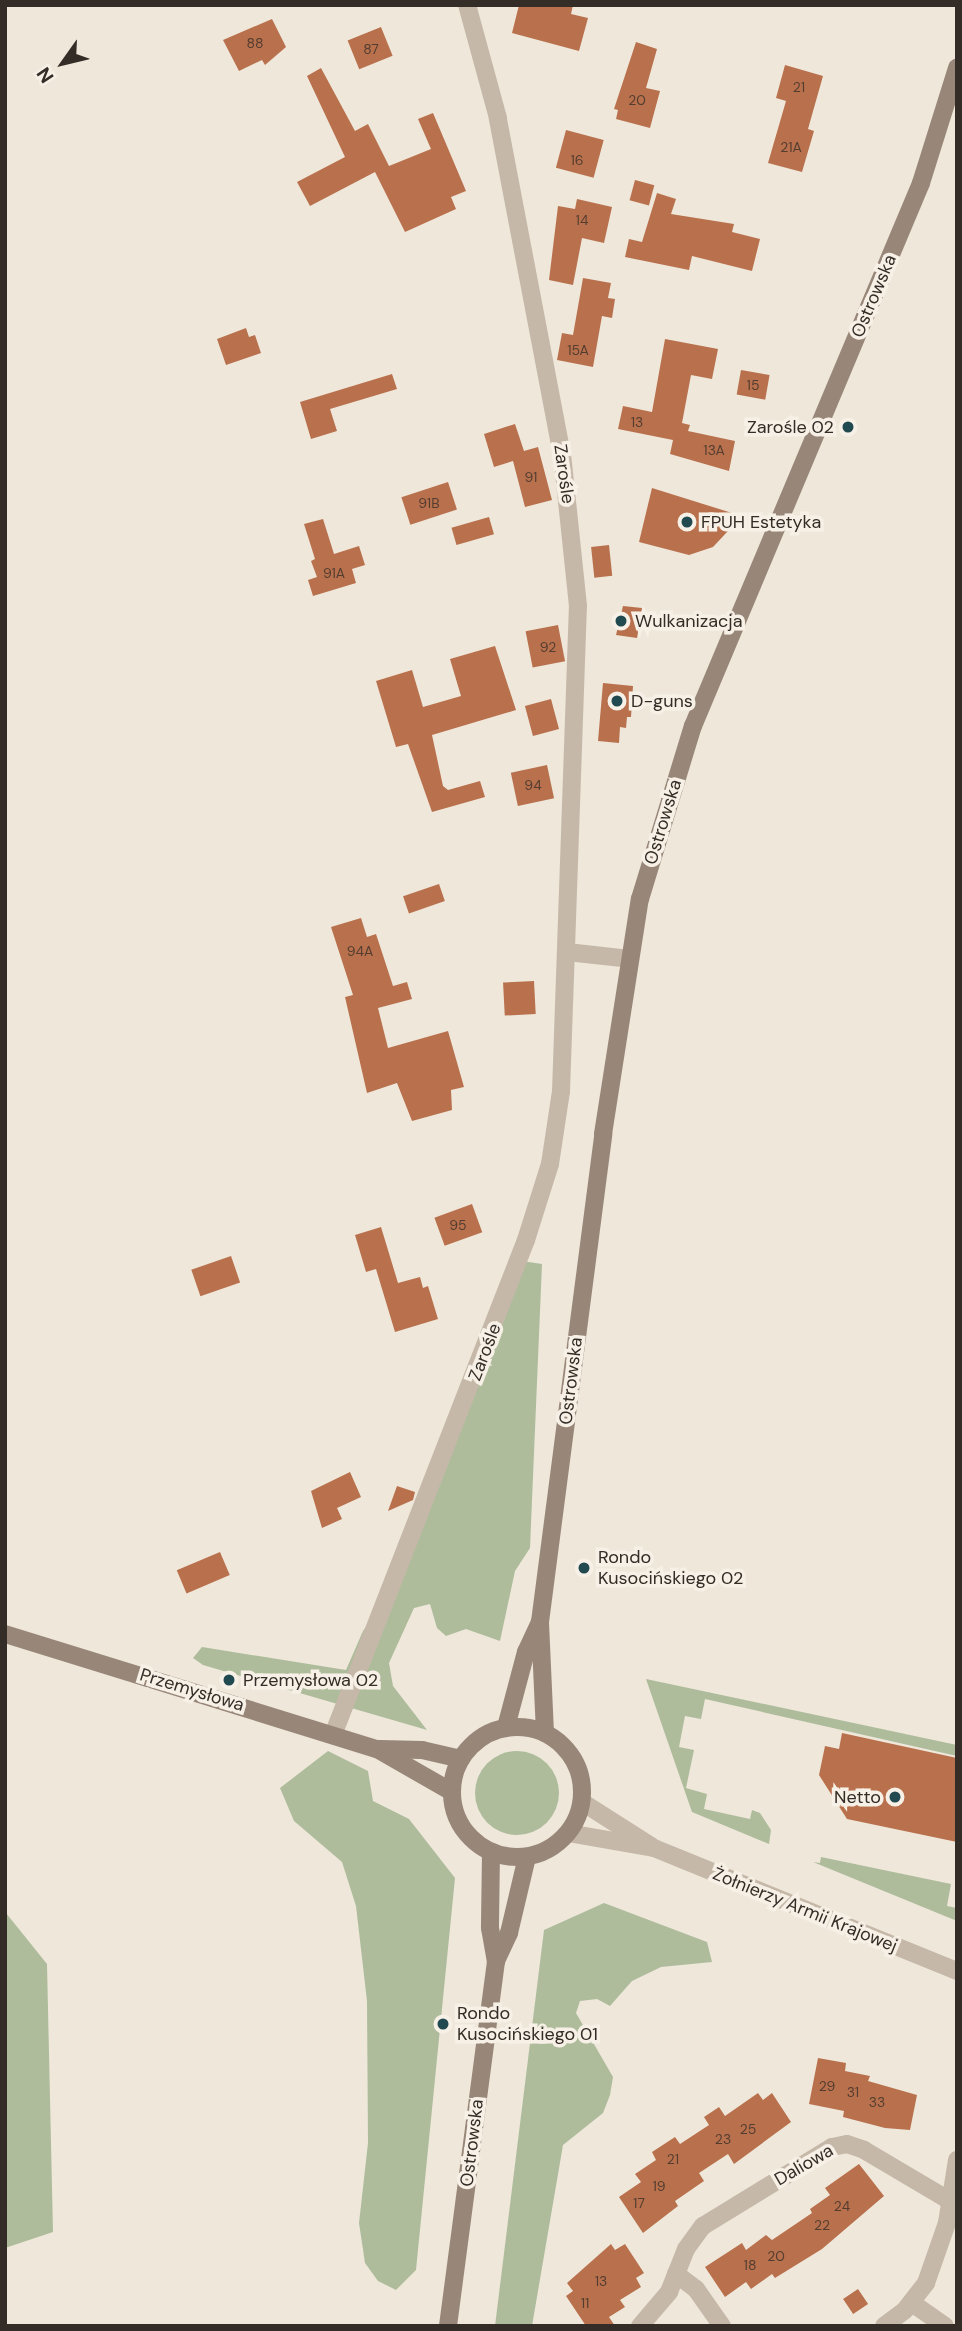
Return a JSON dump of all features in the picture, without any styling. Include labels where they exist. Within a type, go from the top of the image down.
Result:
[{"type":"main road","name":"Ostrowska","points":[[545,1732],[540,1622],[640,899],[693,726],[904,227],[957,68]]},
{"type":"main road","name":"Ostrowska","points":[[506,1727],[526,1652],[540,1622]]},
{"type":"main road","name":"Przemysłowa","points":[[5,1634],[377,1749],[452,1792]]},
{"type":"main road","points":[[506,1727],[545,1732],[575,1761],[582,1802],[568,1833],[557,1844],[527,1857],[491,1852],[463,1827],[452,1792],[461,1759],[480,1738],[506,1727]]},
{"type":"main road","name":"Przemysłowa","points":[[377,1749],[422,1750],[461,1759]]},
{"type":"main road","name":"Ostrowska","points":[[491,1852],[490,1928],[496,1961]]},
{"type":"main road","name":"Ostrowska","points":[[448,2326],[496,1961],[509,1933],[527,1857]]},
{"type":"street","name":"Zarośle","points":[[333,1735],[483,1360],[550,1164],[561,1091],[578,606],[562,456],[498,118],[467,5]]},
{"type":"street","points":[[567,952],[630,959]]},
{"type":"street","name":"Żołnierzy Armii Krajowej","points":[[582,1802],[654,1848],[957,1971]]},
{"type":"street","name":"Żołnierzy Armii Krajowej","points":[[568,1833],[654,1848]]},
{"type":"street","name":"Daliowa","points":[[640,2326],[660,2305],[703,2226],[840,2144],[864,2150],[954,2204]]},
{"type":"street","points":[[884,2326],[912,2302],[926,2283],[954,2204],[957,2160]]},
{"type":"street","points":[[676,2274],[696,2289],[722,2326]]},
{"type":"street","points":[[912,2302],[945,2326]]},
{"type":"green space","points":[[522,1261],[542,1264],[530,1548],[515,1571],[500,1641],[466,1629],[446,1636],[437,1628],[430,1604],[414,1608],[389,1663],[393,1686],[427,1730],[203,1665],[193,1658],[202,1647],[346,1670],[363,1631],[392,1591]]},
{"type":"green space","points":[[646,1679],[957,1745],[957,1756],[705,1699],[701,1719],[685,1716],[679,1747],[694,1750],[686,1788],[707,1794],[704,1809],[750,1819],[752,1810],[760,1813],[771,1830],[769,1844],[692,1812]]},
{"type":"green space","points":[[328,1751],[368,1771],[373,1801],[409,1819],[455,1878],[416,2270],[396,2290],[378,2281],[365,2263],[359,2223],[368,2143],[367,2001],[356,1906],[342,1862],[294,1821],[280,1788]]},
{"type":"green space","points":[[517,1751],[533,1754],[547,1763],[556,1777],[559,1793],[556,1809],[547,1823],[533,1832],[517,1835],[501,1832],[487,1823],[478,1809],[475,1793],[478,1777],[487,1763],[501,1754]]},
{"type":"green space","points":[[821,1857],[951,1884],[947,1906],[957,1908],[957,1921],[813,1862],[820,1863]]},
{"type":"green space","points":[[604,1903],[707,1942],[712,1962],[661,1967],[632,1981],[610,2006],[597,1999],[580,2001],[576,2013],[613,2077],[610,2095],[603,2113],[563,2145],[532,2326],[495,2326],[544,1930]]},
{"type":"green space","points":[[6,1913],[47,1964],[53,2232],[5,2248]]},
{"type":"building","points":[[519,5],[573,5],[571,14],[588,18],[579,51],[512,33]]},
{"type":"building","points":[[272,19],[286,47],[265,65],[262,60],[239,71],[223,40]]},
{"type":"building","points":[[381,27],[393,56],[359,69],[348,40]]},
{"type":"building","points":[[636,42],[657,49],[646,88],[660,91],[650,128],[616,119],[618,110],[614,109]]},
{"type":"building","points":[[785,65],[823,76],[808,129],[814,131],[802,172],[768,163],[786,101],[776,98]]},
{"type":"building","points":[[321,68],[355,131],[368,124],[389,166],[431,149],[418,119],[433,113],[466,191],[451,197],[456,209],[405,232],[375,172],[310,206],[297,182],[345,157],[307,76]]},
{"type":"building","points":[[566,130],[604,140],[594,178],[556,168]]},
{"type":"building","points":[[635,180],[654,185],[649,205],[630,200]]},
{"type":"building","points":[[657,193],[676,199],[671,214],[734,224],[732,232],[760,239],[752,271],[692,256],[689,270],[625,257],[629,239],[642,242]]},
{"type":"building","points":[[577,199],[612,207],[604,243],[582,238],[573,285],[549,280],[558,206],[575,209]]},
{"type":"building","points":[[583,278],[611,283],[608,298],[615,299],[612,318],[602,316],[593,367],[557,360],[562,333],[573,335]]},
{"type":"building","points":[[246,328],[249,337],[255,335],[261,353],[226,365],[217,339]]},
{"type":"building","points":[[665,339],[718,349],[712,379],[691,375],[682,423],[690,425],[688,431],[735,441],[729,471],[670,454],[673,440],[618,429],[623,406],[652,412]]},
{"type":"building","points":[[741,370],[770,375],[765,400],[737,395]]},
{"type":"building","points":[[392,374],[397,389],[330,409],[337,431],[311,439],[300,402]]},
{"type":"building","points":[[515,424],[524,451],[538,447],[552,500],[525,507],[513,461],[494,467],[484,434]]},
{"type":"building","points":[[448,482],[457,510],[410,525],[401,497]]},
{"type":"building","name":"FPUH Estetyka","points":[[652,488],[732,513],[728,531],[713,547],[689,555],[639,542]]},
{"type":"building","points":[[489,517],[494,534],[456,545],[452,528]]},
{"type":"building","points":[[323,519],[334,554],[359,546],[365,565],[352,569],[356,583],[313,596],[308,580],[317,577],[311,561],[315,559],[304,524]]},
{"type":"building","points":[[609,545],[612,576],[594,578],[591,547]]},
{"type":"building","points":[[623,606],[642,608],[637,638],[616,635]]},
{"type":"building","points":[[558,625],[565,661],[533,668],[526,631]]},
{"type":"building","points":[[495,646],[516,710],[432,735],[443,786],[448,790],[480,781],[485,797],[432,812],[408,744],[396,747],[376,681],[412,670],[423,707],[461,696],[450,659]]},
{"type":"building","name":"D-guns","points":[[603,683],[633,686],[631,717],[627,717],[626,728],[620,727],[619,743],[598,741]]},
{"type":"building","points":[[551,699],[559,729],[533,736],[525,706]]},
{"type":"building","points":[[547,765],[554,798],[518,806],[511,773]]},
{"type":"building","points":[[439,884],[445,901],[409,913],[403,896]]},
{"type":"building","points":[[361,918],[367,937],[376,934],[393,986],[407,982],[412,999],[378,1008],[388,1048],[448,1031],[464,1087],[451,1090],[452,1110],[412,1121],[397,1083],[367,1093],[345,997],[353,995],[331,927]]},
{"type":"building","points":[[534,981],[536,1014],[505,1016],[503,983]]},
{"type":"building","points":[[472,1204],[482,1232],[445,1246],[434,1218]]},
{"type":"building","points":[[381,1227],[398,1283],[420,1277],[423,1288],[428,1286],[438,1319],[395,1332],[376,1269],[366,1272],[355,1235]]},
{"type":"building","points":[[231,1256],[240,1282],[200,1296],[191,1270]]},
{"type":"building","points":[[350,1472],[361,1497],[337,1508],[342,1519],[322,1528],[311,1491]]},
{"type":"building","points":[[397,1486],[415,1492],[413,1500],[388,1511]]},
{"type":"building","points":[[220,1552],[230,1575],[187,1593],[177,1570]]},
{"type":"building","name":"Netto","points":[[842,1733],[957,1758],[957,1842],[847,1819],[819,1775],[825,1746],[839,1749]]},
{"type":"building","points":[[818,2058],[846,2063],[845,2071],[870,2076],[868,2081],[917,2095],[910,2130],[885,2128],[843,2117],[844,2111],[809,2104]]},
{"type":"building","points":[[758,2093],[763,2100],[772,2093],[791,2122],[734,2164],[728,2154],[699,2173],[704,2181],[675,2201],[678,2206],[643,2233],[619,2197],[641,2182],[635,2174],[656,2160],[652,2152],[675,2137],[680,2144],[709,2125],[704,2117],[719,2107],[725,2116]]},
{"type":"building","points":[[859,2164],[884,2196],[822,2249],[775,2278],[772,2274],[751,2289],[746,2282],[725,2297],[705,2267],[742,2243],[746,2250],[766,2235],[772,2240],[812,2213],[810,2209],[830,2195],[825,2188]]},
{"type":"building","points":[[611,2244],[615,2250],[625,2244],[644,2273],[636,2278],[641,2287],[620,2300],[625,2307],[609,2317],[615,2326],[586,2326],[566,2296],[573,2291],[567,2283]]},
{"type":"building","points":[[858,2289],[868,2304],[853,2314],[843,2299]]},
{"type":"place","name":"Zarośle 02","points":[[848,427]]},
{"type":"place","name":"FPUH Estetyka","points":[[687,522]]},
{"type":"place","name":"Wulkanizacja","points":[[621,621]]},
{"type":"place","name":"D-guns","points":[[617,701]]},
{"type":"place","name":"Rondo Kusocińskiego 02","points":[[584,1568]]},
{"type":"place","name":"Przemysłowa 02","points":[[229,1680]]},
{"type":"place","name":"Netto","points":[[895,1797]]},
{"type":"place","name":"Rondo Kusocińskiego 01","points":[[443,2024]]}]
